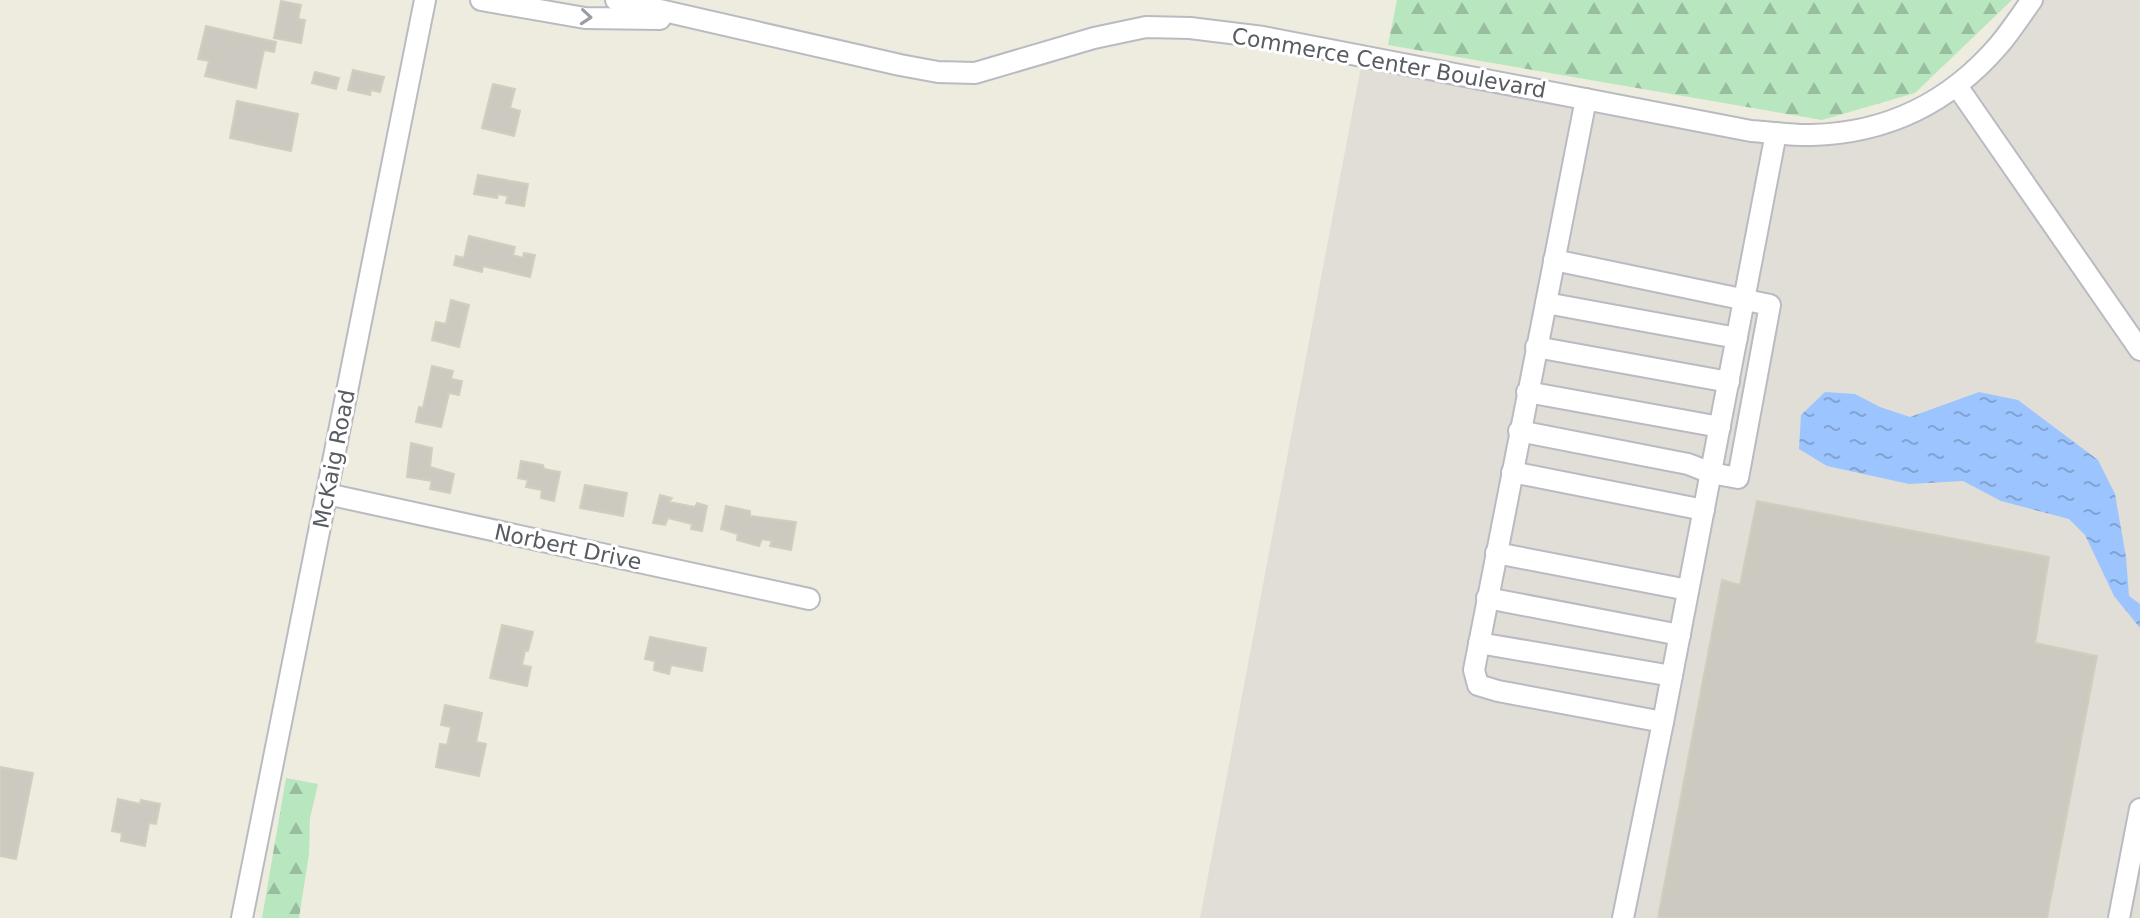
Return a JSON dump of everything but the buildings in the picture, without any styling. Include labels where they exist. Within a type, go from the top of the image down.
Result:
[{"type":"street","name":"McKaig Road","points":[[242,918],[425,0]]},
{"type":"street","name":"Commerce Center Boulevard","points":[[481,0],[585,18],[704,20]]},
{"type":"street","name":"Commerce Center Boulevard","points":[[616,0],[938,72],[975,73],[1094,38],[1146,27],[1190,28],[1263,37],[1751,131],[1810,135],[1859,131],[1911,115],[1957,86],[1999,45],[2032,0]]},
{"type":"street","points":[[1957,86],[2140,350]]},
{"type":"street","points":[[1586,99],[1474,670],[1478,685],[1498,691],[1663,722]]},
{"type":"street","points":[[1623,918],[1776,133]]},
{"type":"street","points":[[1519,431],[1688,464],[1711,473],[1738,478],[1770,305],[1554,260]]},
{"type":"street","points":[[1546,303],[1737,338]]},
{"type":"street","points":[[1536,347],[1729,382]]},
{"type":"street","points":[[1527,392],[1720,427]]},
{"type":"street","points":[[1512,472],[1704,510]]},
{"type":"street","name":"Norbert Drive","points":[[327,494],[809,599]]},
{"type":"street","points":[[1496,553],[1688,590]]},
{"type":"street","points":[[1487,598],[1680,635]]},
{"type":"street","points":[[1479,643],[1672,676]]},
{"type":"street","points":[[2119,918],[2140,809]]},
{"type":"shaded area","points":[[2032,0],[2140,0],[2140,918],[1200,918],[1363,56],[1750,131],[1859,131],[1957,86]]},
{"type":"green space","points":[[1397,0],[2012,0],[1915,93],[1822,120],[1388,45]]},
{"type":"green space","points":[[286,778],[318,784],[310,818],[309,854],[299,918],[262,918]]},
{"type":"water","points":[[1825,392],[1855,394],[1910,417],[1979,392],[2018,400],[2098,460],[2115,494],[2129,596],[2140,604],[2140,628],[2114,596],[2085,535],[2069,519],[2001,501],[1963,481],[1909,484],[1827,466],[1799,449],[1801,415]]}]
